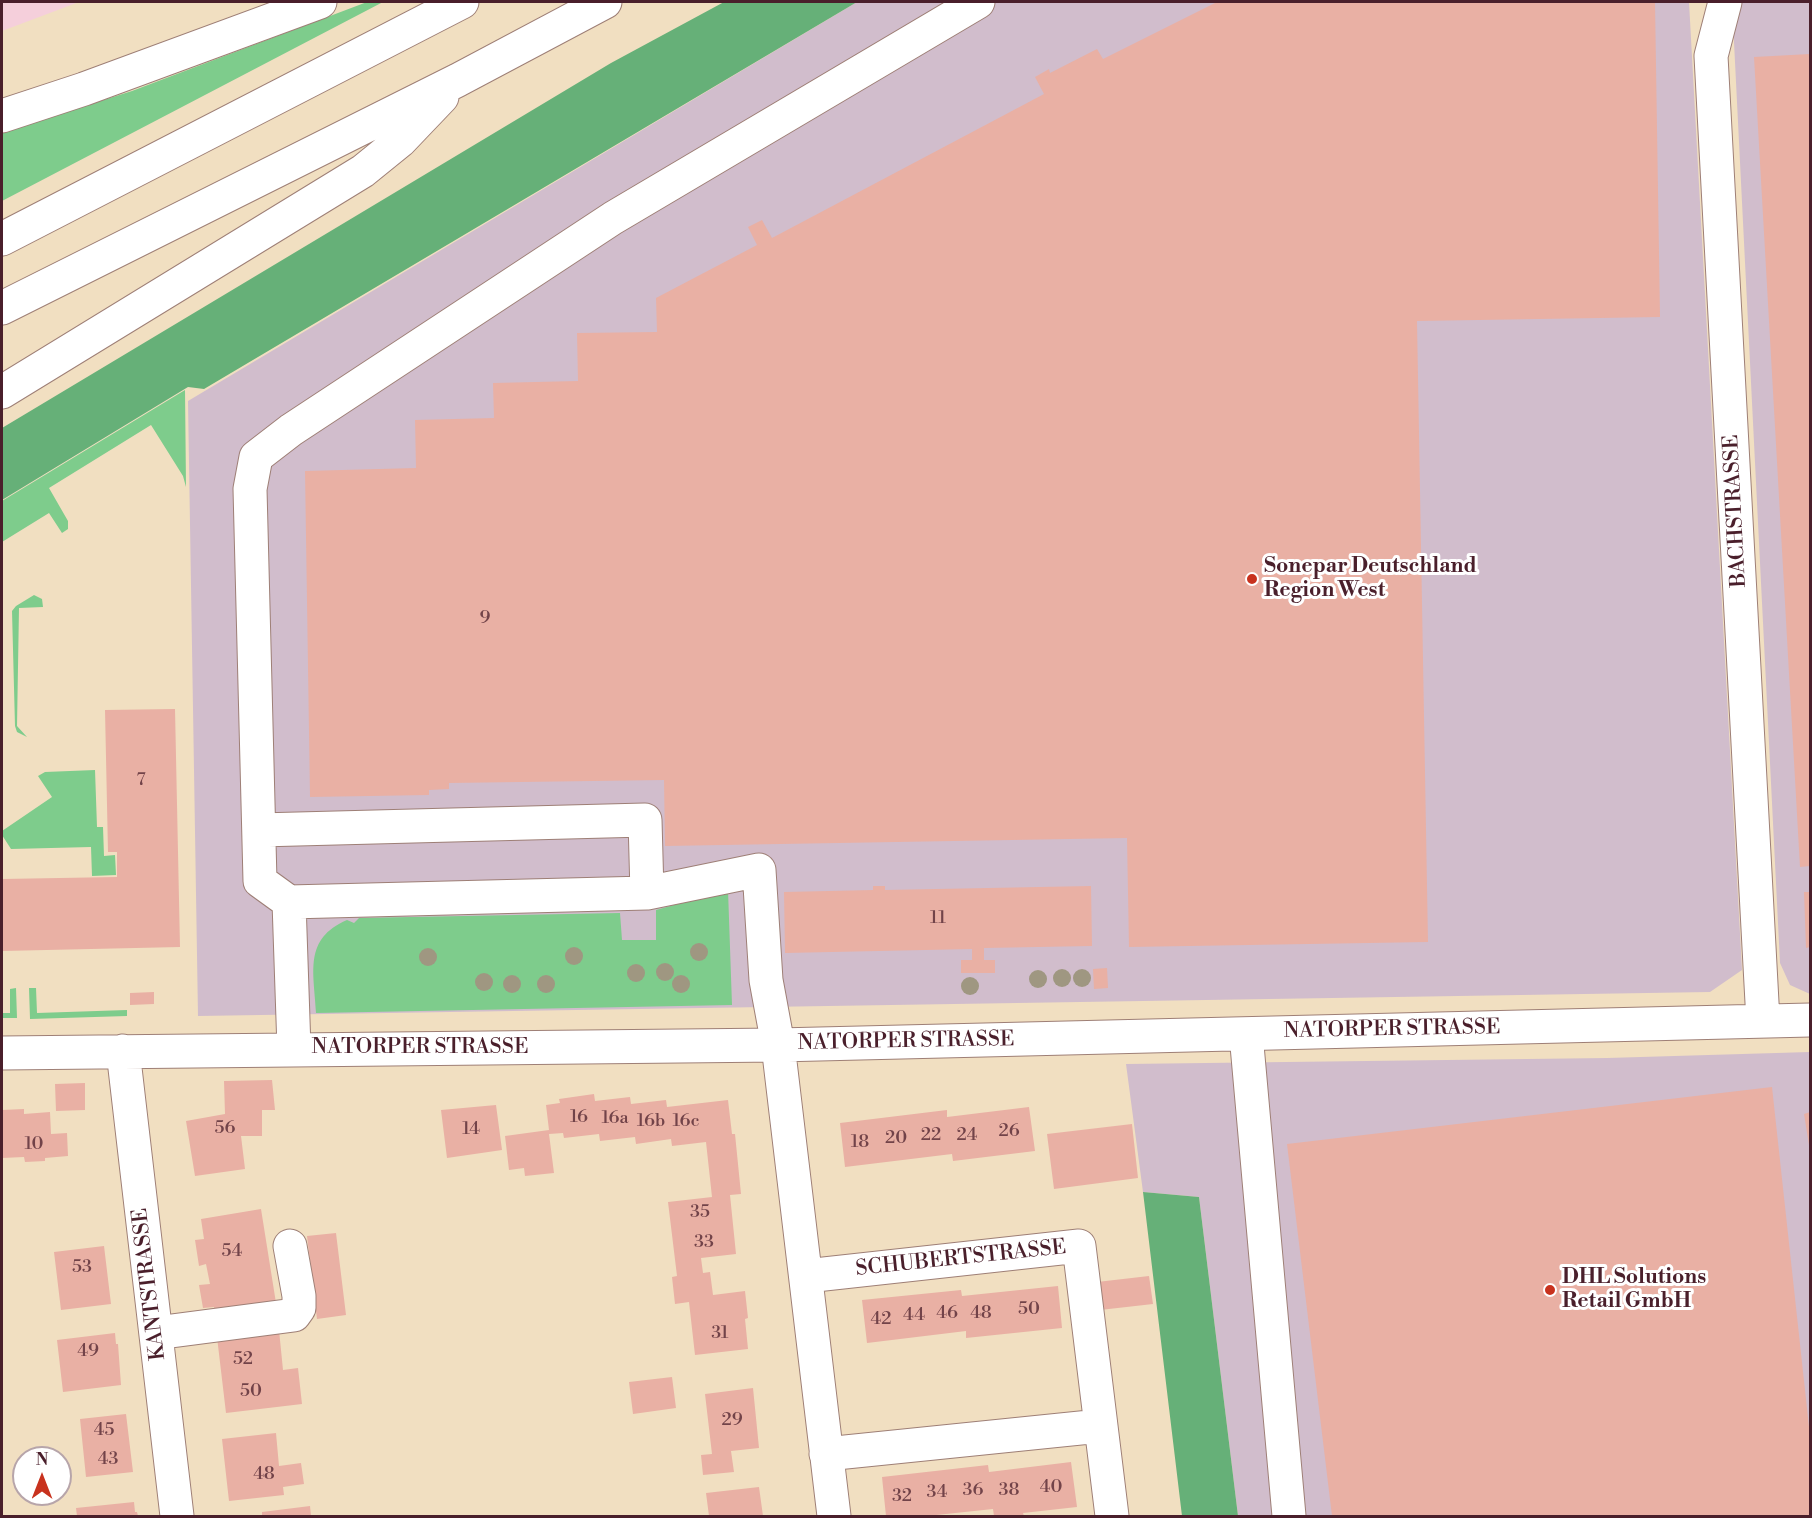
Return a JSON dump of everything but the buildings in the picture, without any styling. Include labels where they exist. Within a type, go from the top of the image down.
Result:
[{"type":"main road","points":[[2,116],[84,89],[320,2]]},
{"type":"main road","points":[[2,239],[462,2]]},
{"type":"main road","points":[[2,308],[458,80],[605,2]]},
{"type":"main road","points":[[834,1516],[778,1045],[766,980],[759,870],[646,894],[289,902],[260,881],[250,489],[256,457],[291,430],[613,218],[978,2]]},
{"type":"main road","name":"BACHSTRASSE","points":[[1725,2],[1711,56],[1763,1021]]},
{"type":"main road","points":[[2,392],[363,171],[400,141],[458,80]]},
{"type":"main road","points":[[259,830],[645,820],[646,894]]},
{"type":"main road","points":[[289,902],[294,1049]]},
{"type":"main road","name":"NATORPER STRASSE","points":[[2,1053],[778,1045],[1810,1020]]},
{"type":"main road","points":[[1246,1034],[1289,1516]]},
{"type":"main road","name":"KANTSTRASSE","points":[[123,1051],[177,1516]]},
{"type":"main road","points":[[156,1332],[294,1315],[299,1308],[299,1296],[290,1246]]},
{"type":"main road","name":"SCHUBERTSTRASSE","points":[[806,1276],[1079,1246],[1113,1516]]},
{"type":"main road","points":[[826,1454],[1100,1426]]},
{"type":"shaded area","points":[[2,2],[79,2],[2,31]]},
{"type":"shaded area","points":[[857,2],[1689,2],[1742,970],[1710,992],[198,1016],[188,401]]},
{"type":"shaded area","points":[[1732,2],[1810,2],[1810,994],[1790,985],[1780,963]]},
{"type":"shaded area","name":"DHL Solutions Retail GmbH","points":[[1810,1052],[1810,1516],[1238,1516],[1199,1197],[1143,1192],[1126,1064],[1607,1058]]},
{"type":"green space","points":[[367,2],[383,2],[2,201],[2,132],[132,91]]},
{"type":"green space","points":[[724,2],[857,2],[204,389],[188,387],[2,500],[2,428],[611,63]]},
{"type":"green space","points":[[185,390],[186,487],[183,476],[151,425],[49,488],[68,521],[68,529],[62,533],[49,513],[2,542],[2,501]]},
{"type":"green space","points":[[34,595],[42,599],[43,607],[19,608],[17,726],[27,737],[17,732],[15,726],[12,611]]},
{"type":"green space","points":[[95,770],[97,827],[103,827],[104,856],[115,855],[116,875],[92,876],[91,847],[11,849],[2,831],[52,797],[38,776],[45,772]]},
{"type":"green space","points":[[728,890],[732,1005],[316,1013],[313,971],[317,947],[323,937],[333,928],[347,920],[354,923],[359,918],[620,913],[622,940],[656,940],[656,910]]},
{"type":"green space","points":[[16,988],[17,1018],[2,1018],[2,1013],[10,1013],[10,989]]},
{"type":"green space","points":[[29,988],[36,988],[37,1013],[127,1010],[127,1016],[30,1019]]},
{"type":"green space","points":[[1143,1192],[1199,1197],[1238,1516],[1182,1516]]},
{"type":"place","name":"Sonepar Deutschland Region West","points":[[1252,579]]},
{"type":"place","name":"DHL Solutions Retail GmbH","points":[[1550,1290]]}]
